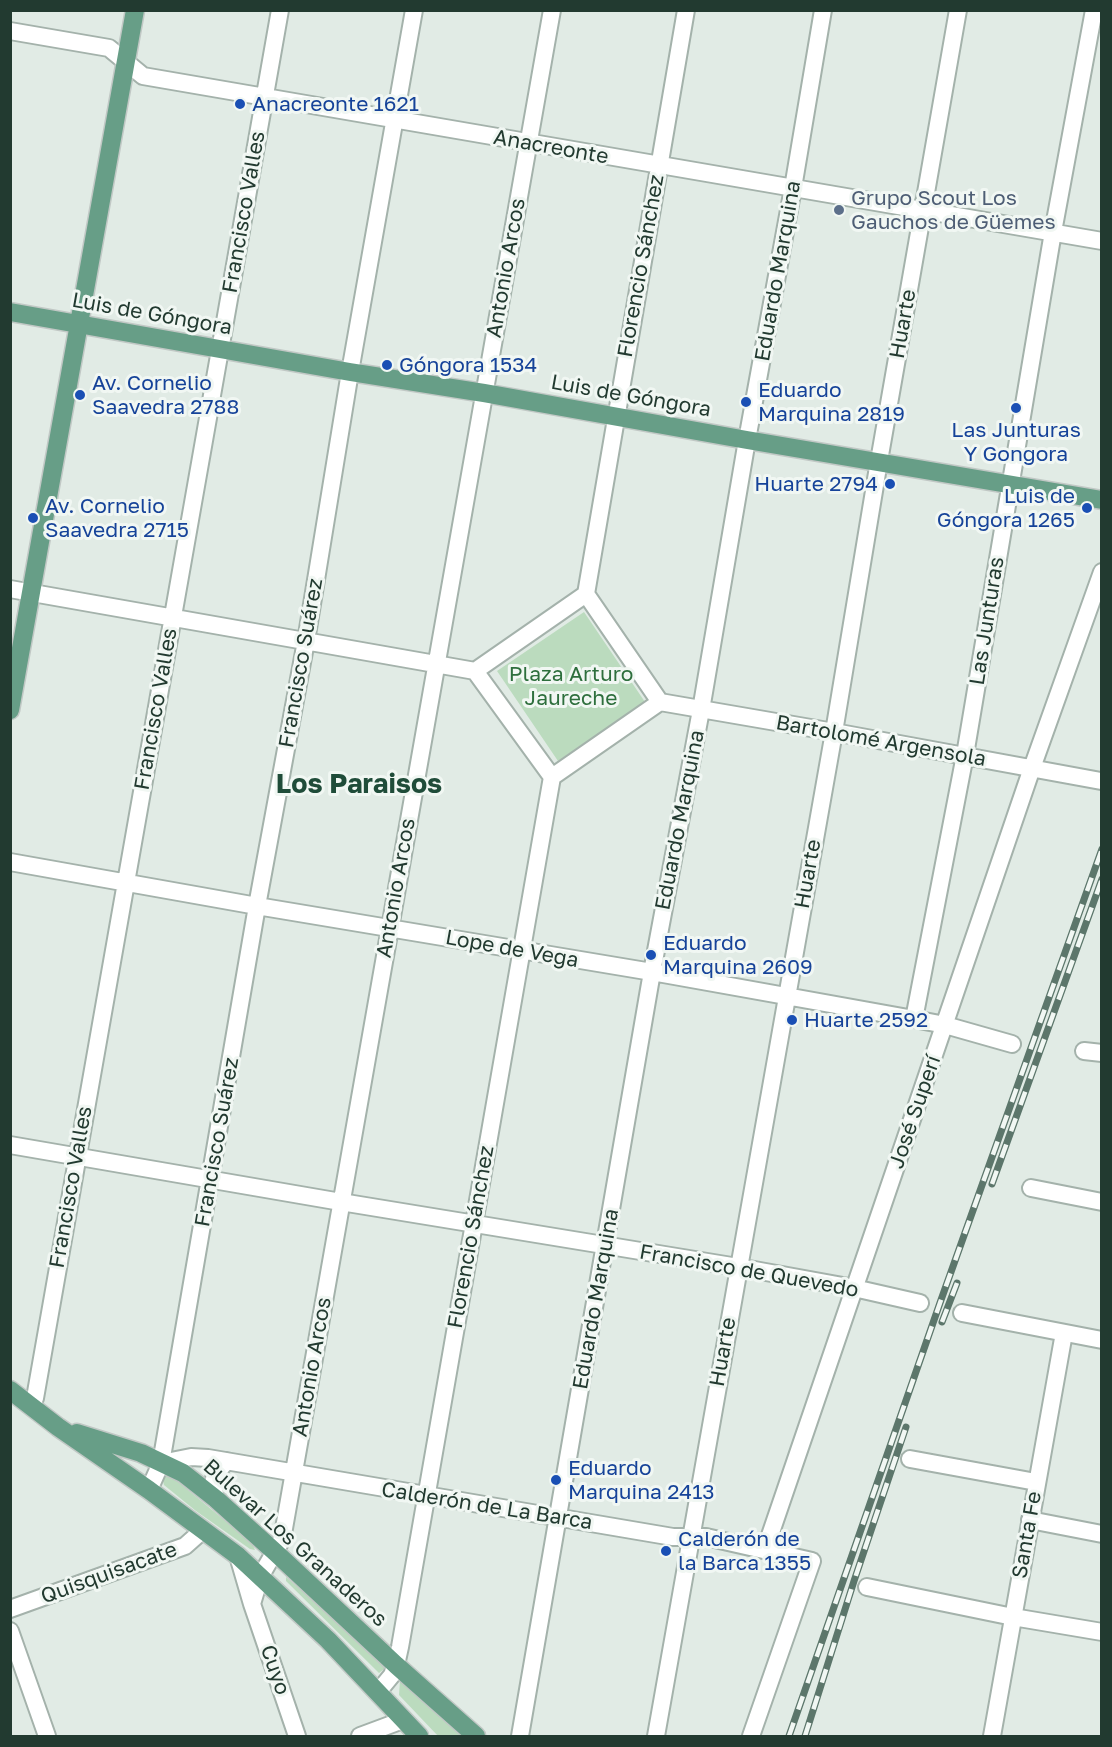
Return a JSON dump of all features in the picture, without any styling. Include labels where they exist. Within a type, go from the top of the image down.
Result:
[{"type":"main road","points":[[10,710],[135,10]]},
{"type":"main road","name":"Luis de Góngora","points":[[10,312],[1101,500]]},
{"type":"main road","name":"Bulevar Los Granaderos","points":[[10,1389],[238,1556],[328,1640],[419,1737]]},
{"type":"main road","name":"Bulevar Los Granaderos","points":[[58,1426],[141,1453],[183,1473],[275,1552],[476,1737]]},
{"type":"street","name":"Francisco Valles","points":[[32,1406],[280,10]]},
{"type":"street","name":"Francisco Suárez","points":[[149,1490],[162,1463],[414,10]]},
{"type":"street","name":"Antonio Arcos","points":[[275,1552],[283,1534],[294,1473],[552,10]]},
{"type":"street","name":"Florencio Sánchez","points":[[586,594],[686,10]]},
{"type":"street","name":"Eduardo Marquina","points":[[520,1737],[652,972],[701,710],[823,10]]},
{"type":"street","name":"Huarte","points":[[656,1737],[834,732],[958,10]]},
{"type":"street","name":"Las Junturas","points":[[914,1019],[965,755],[1053,232],[1094,10]]},
{"type":"street","name":"Anacreonte","points":[[10,31],[108,48],[143,76],[1101,241]]},
{"type":"street","name":"José Superí","points":[[765,1550],[1101,572]]},
{"type":"street","points":[[10,589],[475,671],[586,594],[660,702],[552,777],[475,671]]},
{"type":"street","name":"Bartolomé Argensola","points":[[660,702],[1101,781]]},
{"type":"street","name":"Florencio Sánchez","points":[[378,1692],[393,1675],[396,1665],[428,1496],[473,1224],[552,777]]},
{"type":"street","name":"Lope de Vega","points":[[10,862],[914,1019],[945,1025],[1012,1044]]},
{"type":"street","points":[[1084,1051],[1101,1053]]},
{"type":"street","name":"Francisco de Quevedo","points":[[10,1145],[738,1267],[854,1288],[920,1303]]},
{"type":"street","points":[[1031,1188],[1101,1202]]},
{"type":"street","points":[[962,1313],[1101,1340]]},
{"type":"street","name":"Santa Fe","points":[[992,1737],[1064,1333]]},
{"type":"street","name":"Calderón de La Barca","points":[[162,1463],[191,1457],[208,1458],[673,1537],[706,1537],[812,1561],[751,1737]]},
{"type":"street","points":[[910,1459],[1036,1482]]},
{"type":"street","points":[[216,1499],[213,1484],[216,1474],[227,1461]]},
{"type":"street","points":[[1030,1520],[1101,1534]]},
{"type":"street","name":"Quisquisacate","points":[[10,1609],[184,1546],[203,1530]]},
{"type":"street","points":[[252,1604],[260,1577],[275,1552]]},
{"type":"street","name":"Cuyo","points":[[238,1556],[297,1737]]},
{"type":"street","points":[[867,1587],[1013,1617],[1101,1632]]},
{"type":"street","points":[[10,1631],[47,1737]]},
{"type":"street","points":[[360,1737],[403,1720]]},
{"type":"green space","name":"Plaza Arturo Jaureche","points":[[584,612],[645,702],[558,761],[497,671]]},
{"type":"green space","points":[[167,1474],[252,1543],[255,1550],[250,1549],[196,1511],[164,1485],[163,1481]]},
{"type":"green space","points":[[286,1577],[389,1665],[379,1673],[286,1581]]},
{"type":"green space","points":[[400,1680],[465,1736],[438,1736],[399,1695]]},
{"type":"railway","points":[[789,1736],[1102,849]]},
{"type":"railway","points":[[992,1184],[1102,879]]},
{"type":"railway","points":[[942,1322],[957,1283]]},
{"type":"railway","points":[[805,1736],[906,1427]]},
{"type":"place","name":"Anacreonte 1621","points":[[240,104]]},
{"type":"place","name":"Grupo Scout Los Gauchos de Güemes","points":[[839,210]]},
{"type":"place","name":"Góngora 1534","points":[[387,365]]},
{"type":"place","name":"Av. Cornelio Saavedra 2788","points":[[80,395]]},
{"type":"place","name":"Eduardo Marquina 2819","points":[[746,402]]},
{"type":"place","name":"Las Junturas Y Gongora","points":[[1016,408]]},
{"type":"place","name":"Huarte 2794","points":[[890,484]]},
{"type":"place","name":"Luis de Góngora 1265","points":[[1087,508]]},
{"type":"place","name":"Av. Cornelio Saavedra 2715","points":[[33,518]]},
{"type":"place","name":"Eduardo Marquina 2609","points":[[651,955]]},
{"type":"place","name":"Huarte 2592","points":[[792,1020]]},
{"type":"place","name":"Eduardo Marquina 2413","points":[[556,1480]]},
{"type":"place","name":"Calderón de la Barca 1355","points":[[666,1551]]},
{"type":"district","name":"Los Paraisos","points":[[359,784]]}]
